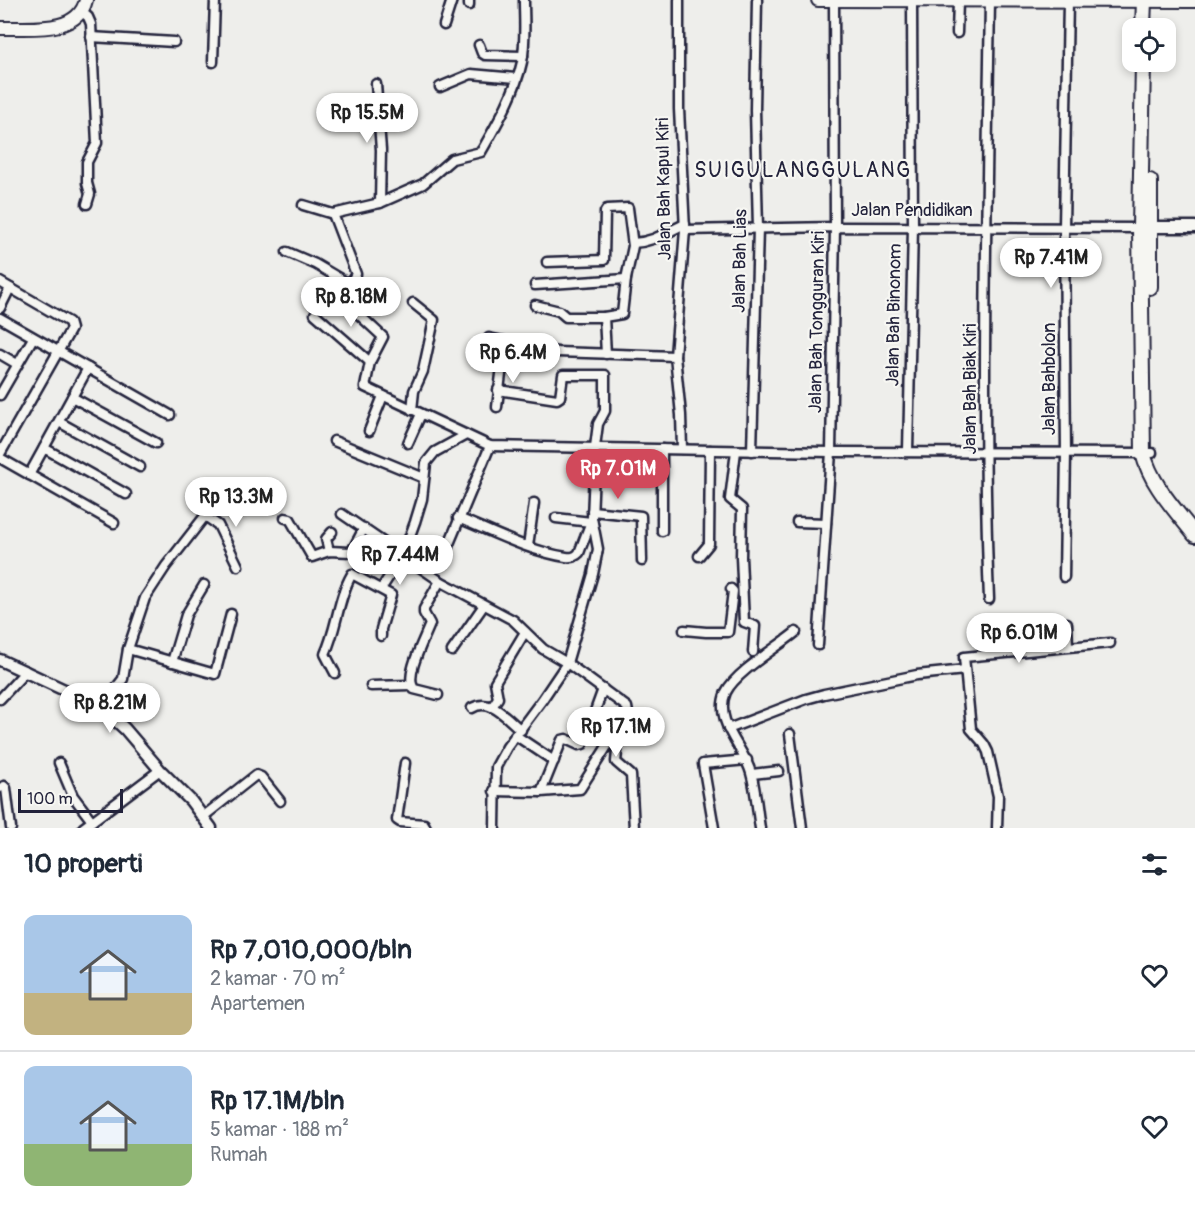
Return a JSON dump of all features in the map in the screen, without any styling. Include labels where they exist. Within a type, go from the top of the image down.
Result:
[{"type":"highway","points":[[1143,18],[1144,0]]},
{"type":"highway","points":[[1151,18],[1152,0]]},
{"type":"highway","points":[[1143,72],[1147,470],[1158,488],[1195,535]]},
{"type":"highway","points":[[1145,227],[1151,72]]},
{"type":"highway","points":[[1148,453],[1165,484],[1195,521]]},
{"type":"main road","points":[[818,0],[1195,1]]},
{"type":"main road","points":[[0,28],[58,26],[69,22],[84,6]]},
{"type":"street","points":[[213,62],[215,0]]},
{"type":"street","points":[[444,25],[452,0]]},
{"type":"street","points":[[303,205],[333,214],[380,203],[423,184],[452,159],[481,152],[508,102],[523,56],[524,0]]},
{"type":"street","name":"Jalan Bah Kapul Kiri","points":[[679,0],[679,109],[685,227],[675,356],[682,449]]},
{"type":"street","name":"Jalan Bah Lias","points":[[752,451],[758,228],[755,110],[757,0]]},
{"type":"street","name":"Jalan Bah Tongguran Kiri","points":[[818,645],[831,452],[835,227],[834,0]]},
{"type":"street","name":"Jalan Bah Binonom","points":[[908,452],[913,227],[912,0]]},
{"type":"street","name":"Jalan Bah Biak Kiri","points":[[989,599],[986,522],[990,0]]},
{"type":"street","points":[[957,33],[958,1]]},
{"type":"street","name":"Jalan Bahbolon","points":[[1064,577],[1066,452],[1064,227],[1068,1]]},
{"type":"street","points":[[84,6],[90,20],[97,143],[87,162],[87,183],[90,194],[87,204]]},
{"type":"street","points":[[91,37],[174,42]]},
{"type":"street","points":[[479,45],[485,55],[523,56]]},
{"type":"street","points":[[440,87],[471,74],[516,78]]},
{"type":"street","points":[[376,84],[381,147],[380,203]]},
{"type":"street","points":[[535,305],[559,311],[567,318],[622,314],[633,243],[628,208],[607,209],[605,212],[604,260],[547,262]]},
{"type":"street","points":[[333,214],[356,274],[342,295],[342,300],[383,337],[370,362],[364,386],[490,446],[736,451],[1148,453]]},
{"type":"street","points":[[633,243],[644,243],[685,227]]},
{"type":"street","name":"Jalan Pendidikan","points":[[685,227],[1195,227]]},
{"type":"street","points":[[287,252],[315,264],[349,284]]},
{"type":"street","points":[[536,285],[626,279]]},
{"type":"street","points":[[0,282],[69,322],[71,329],[0,456],[114,523]]},
{"type":"street","points":[[0,308],[10,288]]},
{"type":"street","points":[[412,410],[414,391],[423,370],[434,320],[413,303]]},
{"type":"street","points":[[315,314],[370,362]]},
{"type":"street","points":[[604,317],[606,354]]},
{"type":"street","points":[[0,318],[170,415]]},
{"type":"street","points":[[1,391],[33,338]]},
{"type":"street","points":[[489,338],[553,351],[675,356]]},
{"type":"street","points":[[0,354],[17,364]]},
{"type":"street","points":[[497,407],[503,358]]},
{"type":"street","points":[[29,475],[88,368]]},
{"type":"street","points":[[495,828],[496,767],[567,663],[596,562],[598,546],[592,517],[595,447],[598,424],[605,411],[605,375],[563,375],[560,397],[557,399],[498,390]]},
{"type":"street","points":[[369,431],[384,396]]},
{"type":"street","points":[[72,397],[156,443]]},
{"type":"street","points":[[408,443],[421,414]]},
{"type":"street","points":[[59,422],[140,467]]},
{"type":"street","points":[[381,589],[403,555],[416,522],[426,463],[432,454],[466,435]]},
{"type":"street","points":[[334,441],[424,478]]},
{"type":"street","points":[[446,551],[490,446]]},
{"type":"street","points":[[44,448],[126,494]]},
{"type":"street","points":[[662,449],[662,531]]},
{"type":"street","points":[[699,556],[709,544],[710,450]]},
{"type":"street","points":[[736,451],[730,500],[742,509],[741,557],[745,624]]},
{"type":"street","points":[[101,706],[123,679],[128,650],[145,598],[221,491],[229,491]]},
{"type":"street","points":[[528,546],[534,502]]},
{"type":"street","points":[[342,514],[440,581],[513,620],[543,649],[567,663],[627,707],[628,713],[580,789],[541,792],[494,791]]},
{"type":"street","points":[[205,516],[218,525],[238,566]]},
{"type":"street","points":[[556,518],[641,516],[642,561]]},
{"type":"street","points":[[458,519],[528,546],[567,557],[577,556],[592,517]]},
{"type":"street","points":[[285,518],[290,519],[311,557],[329,551],[350,552],[364,528]]},
{"type":"street","points":[[797,522],[826,523]]},
{"type":"street","points":[[329,551],[326,539],[332,532]]},
{"type":"street","points":[[335,674],[325,655],[331,641],[344,588],[352,574],[390,594],[381,636]]},
{"type":"street","points":[[411,685],[412,668],[430,624],[424,609],[440,581]]},
{"type":"street","points":[[172,662],[186,615],[204,585]]},
{"type":"street","points":[[684,630],[726,632],[729,630],[733,591],[731,589]]},
{"type":"street","points":[[452,651],[484,605]]},
{"type":"street","points":[[128,650],[215,674],[231,614]]},
{"type":"street","points":[[1067,623],[1068,646]]},
{"type":"street","points":[[729,627],[736,628],[745,624],[755,626],[753,652]]},
{"type":"street","points":[[326,628],[331,641]]},
{"type":"street","points":[[492,706],[498,698],[495,682],[525,632]]},
{"type":"street","points":[[760,828],[752,774],[747,760],[728,729],[724,708],[727,690],[738,677],[796,632]]},
{"type":"street","points":[[997,828],[998,796],[988,752],[971,729],[965,670],[966,656],[1110,643]]},
{"type":"street","points":[[0,660],[101,706],[204,816],[211,828]]},
{"type":"street","points":[[728,729],[824,694],[917,675],[965,670]]},
{"type":"street","points":[[0,699],[26,672]]},
{"type":"street","points":[[371,686],[411,685],[414,689],[438,695]]},
{"type":"street","points":[[541,792],[562,740],[583,744],[603,689]]},
{"type":"street","points":[[472,708],[482,704],[492,706],[518,732],[554,761]]},
{"type":"street","points":[[619,728],[615,759],[618,765],[631,775],[634,828]]},
{"type":"street","points":[[790,734],[802,828]]},
{"type":"street","points":[[714,828],[703,764],[747,760]]},
{"type":"street","points":[[59,763],[73,796],[92,821]]},
{"type":"street","points":[[405,763],[397,820],[424,824],[426,828]]},
{"type":"street","points":[[83,828],[160,770]]},
{"type":"street","points":[[752,774],[779,771]]},
{"type":"street","points":[[204,816],[256,775],[261,777],[280,801]]},
{"type":"street","points":[[0,788],[4,786],[6,789],[11,828]]},
{"type":"district","name":"SUIGULANGGULANG","points":[[803,170]]}]
